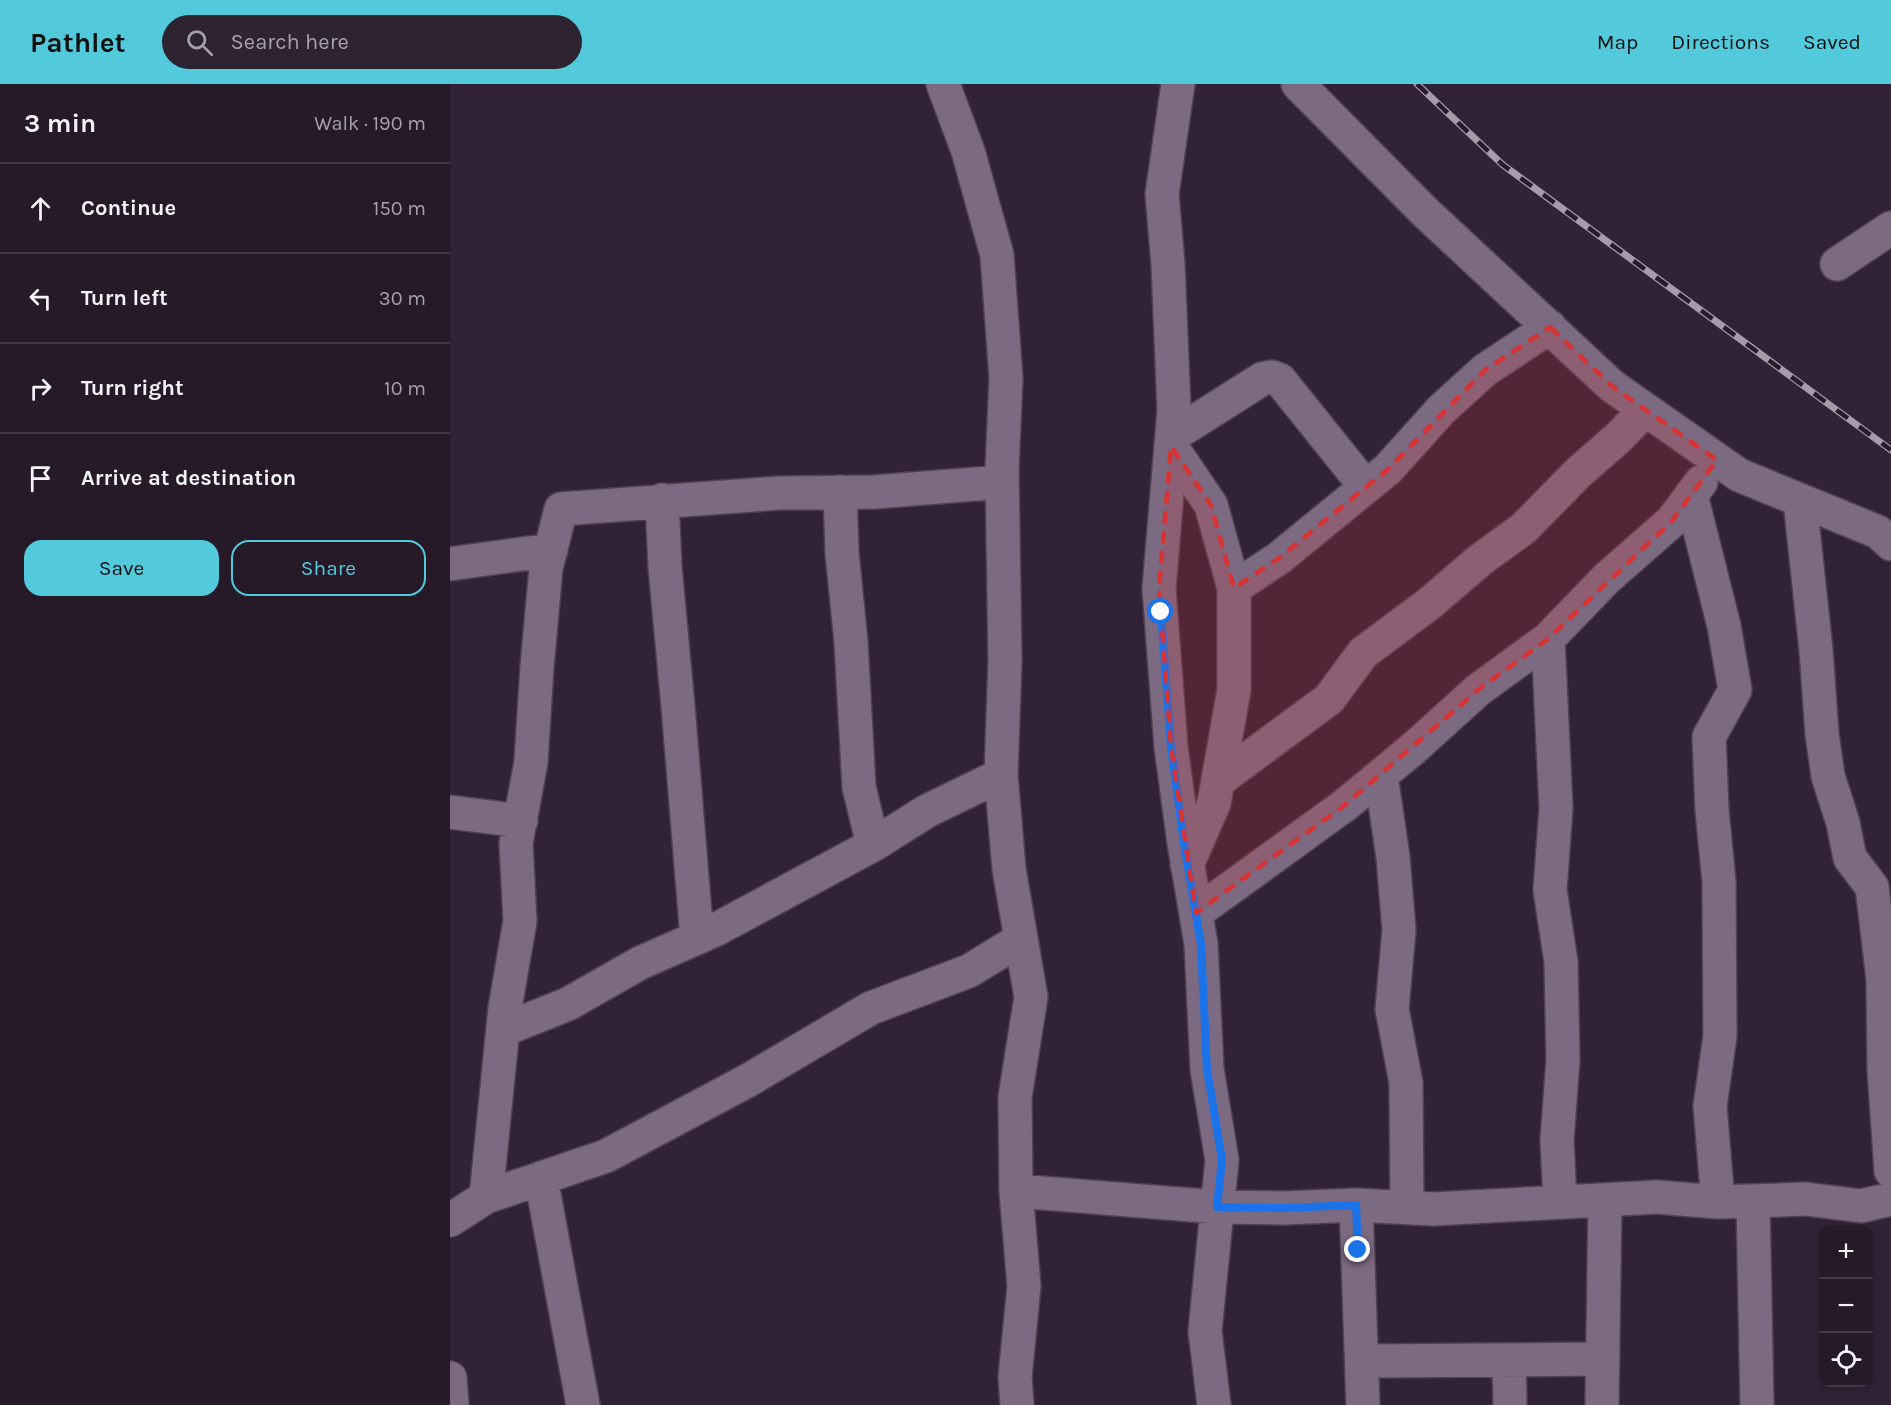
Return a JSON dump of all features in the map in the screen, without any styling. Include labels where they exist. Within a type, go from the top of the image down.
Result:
[{"type":"street","points":[[943,84],[968,151],[997,255],[1006,378],[1002,482],[1005,661],[1001,775],[1009,869],[1031,997],[1015,1097],[1016,1191],[1024,1286],[1015,1377],[1017,1405]]},
{"type":"street","points":[[1178,84],[1162,194],[1174,410],[1159,589],[1171,747],[1187,865],[1201,944],[1207,1069],[1222,1160],[1205,1331],[1214,1405]]},
{"type":"street","points":[[1298,84],[1425,212],[1612,386],[1739,475],[1878,532],[1891,544]]},
{"type":"street","points":[[1837,264],[1891,228]]},
{"type":"street","points":[[1234,588],[1279,558],[1388,469],[1441,410],[1485,370],[1550,327]]},
{"type":"street","points":[[1172,441],[1262,379],[1272,377],[1280,380],[1365,486]]},
{"type":"street","points":[[1218,781],[1329,699],[1363,653],[1524,528],[1578,473],[1646,410]]},
{"type":"street","points":[[1172,441],[1211,505],[1234,588],[1234,690],[1214,803],[1187,865]]},
{"type":"street","points":[[1196,914],[1345,805],[1478,690],[1548,639],[1607,578],[1672,521],[1717,460]]},
{"type":"street","points":[[486,1197],[503,1030],[520,921],[516,843],[531,762],[546,568],[561,509],[662,500],[779,493],[874,492],[1002,482]]},
{"type":"street","points":[[840,492],[842,553],[851,642],[859,787],[873,845]]},
{"type":"street","points":[[1691,495],[1724,626],[1735,690],[1708,737],[1719,882],[1720,1036],[1710,1106],[1718,1202]]},
{"type":"street","points":[[662,500],[665,567],[696,938]]},
{"type":"street","points":[[1800,501],[1828,776],[1843,822],[1850,858],[1872,887],[1883,979],[1884,1070],[1891,1172]]},
{"type":"street","points":[[450,564],[551,550]]},
{"type":"street","points":[[1548,639],[1556,808],[1550,890],[1561,962],[1563,1060],[1557,1140],[1560,1202]]},
{"type":"street","points":[[503,1030],[568,1004],[640,963],[696,938],[873,845],[927,811],[1001,775]]},
{"type":"street","points":[[1381,776],[1393,857],[1399,930],[1392,1009],[1406,1083],[1407,1208]]},
{"type":"street","points":[[450,812],[521,821]]},
{"type":"street","points":[[450,1220],[486,1197],[606,1156],[747,1081],[871,1008],[969,971],[1021,939]]},
{"type":"street","points":[[542,1178],[583,1405]]},
{"type":"street","points":[[1016,1191],[1217,1207],[1283,1208],[1356,1205],[1433,1209],[1560,1202],[1605,1202],[1657,1197],[1718,1202],[1806,1200],[1861,1206],[1891,1199]]},
{"type":"street","points":[[1754,1201],[1756,1405]]},
{"type":"street","points":[[1602,1405],[1605,1202]]},
{"type":"street","points":[[1356,1205],[1363,1405]]},
{"type":"street","points":[[1363,1360],[1602,1359]]},
{"type":"street","points":[[1509,1360],[1510,1405]]},
{"type":"street","points":[[450,1378],[452,1405]]},
{"type":"highlighted area","points":[[1550,327],[1612,386],[1717,460],[1672,521],[1548,639],[1478,690],[1345,805],[1196,913],[1171,747],[1159,589],[1171,446],[1211,505],[1234,588],[1279,558],[1388,469],[1485,370]]},
{"type":"railway","points":[[1417,84],[1503,165],[1891,450]]},
{"type":"route","points":[[1161,612],[1171,747],[1201,944],[1207,1069],[1222,1160],[1217,1207],[1283,1208],[1356,1205],[1358,1250]]}]
